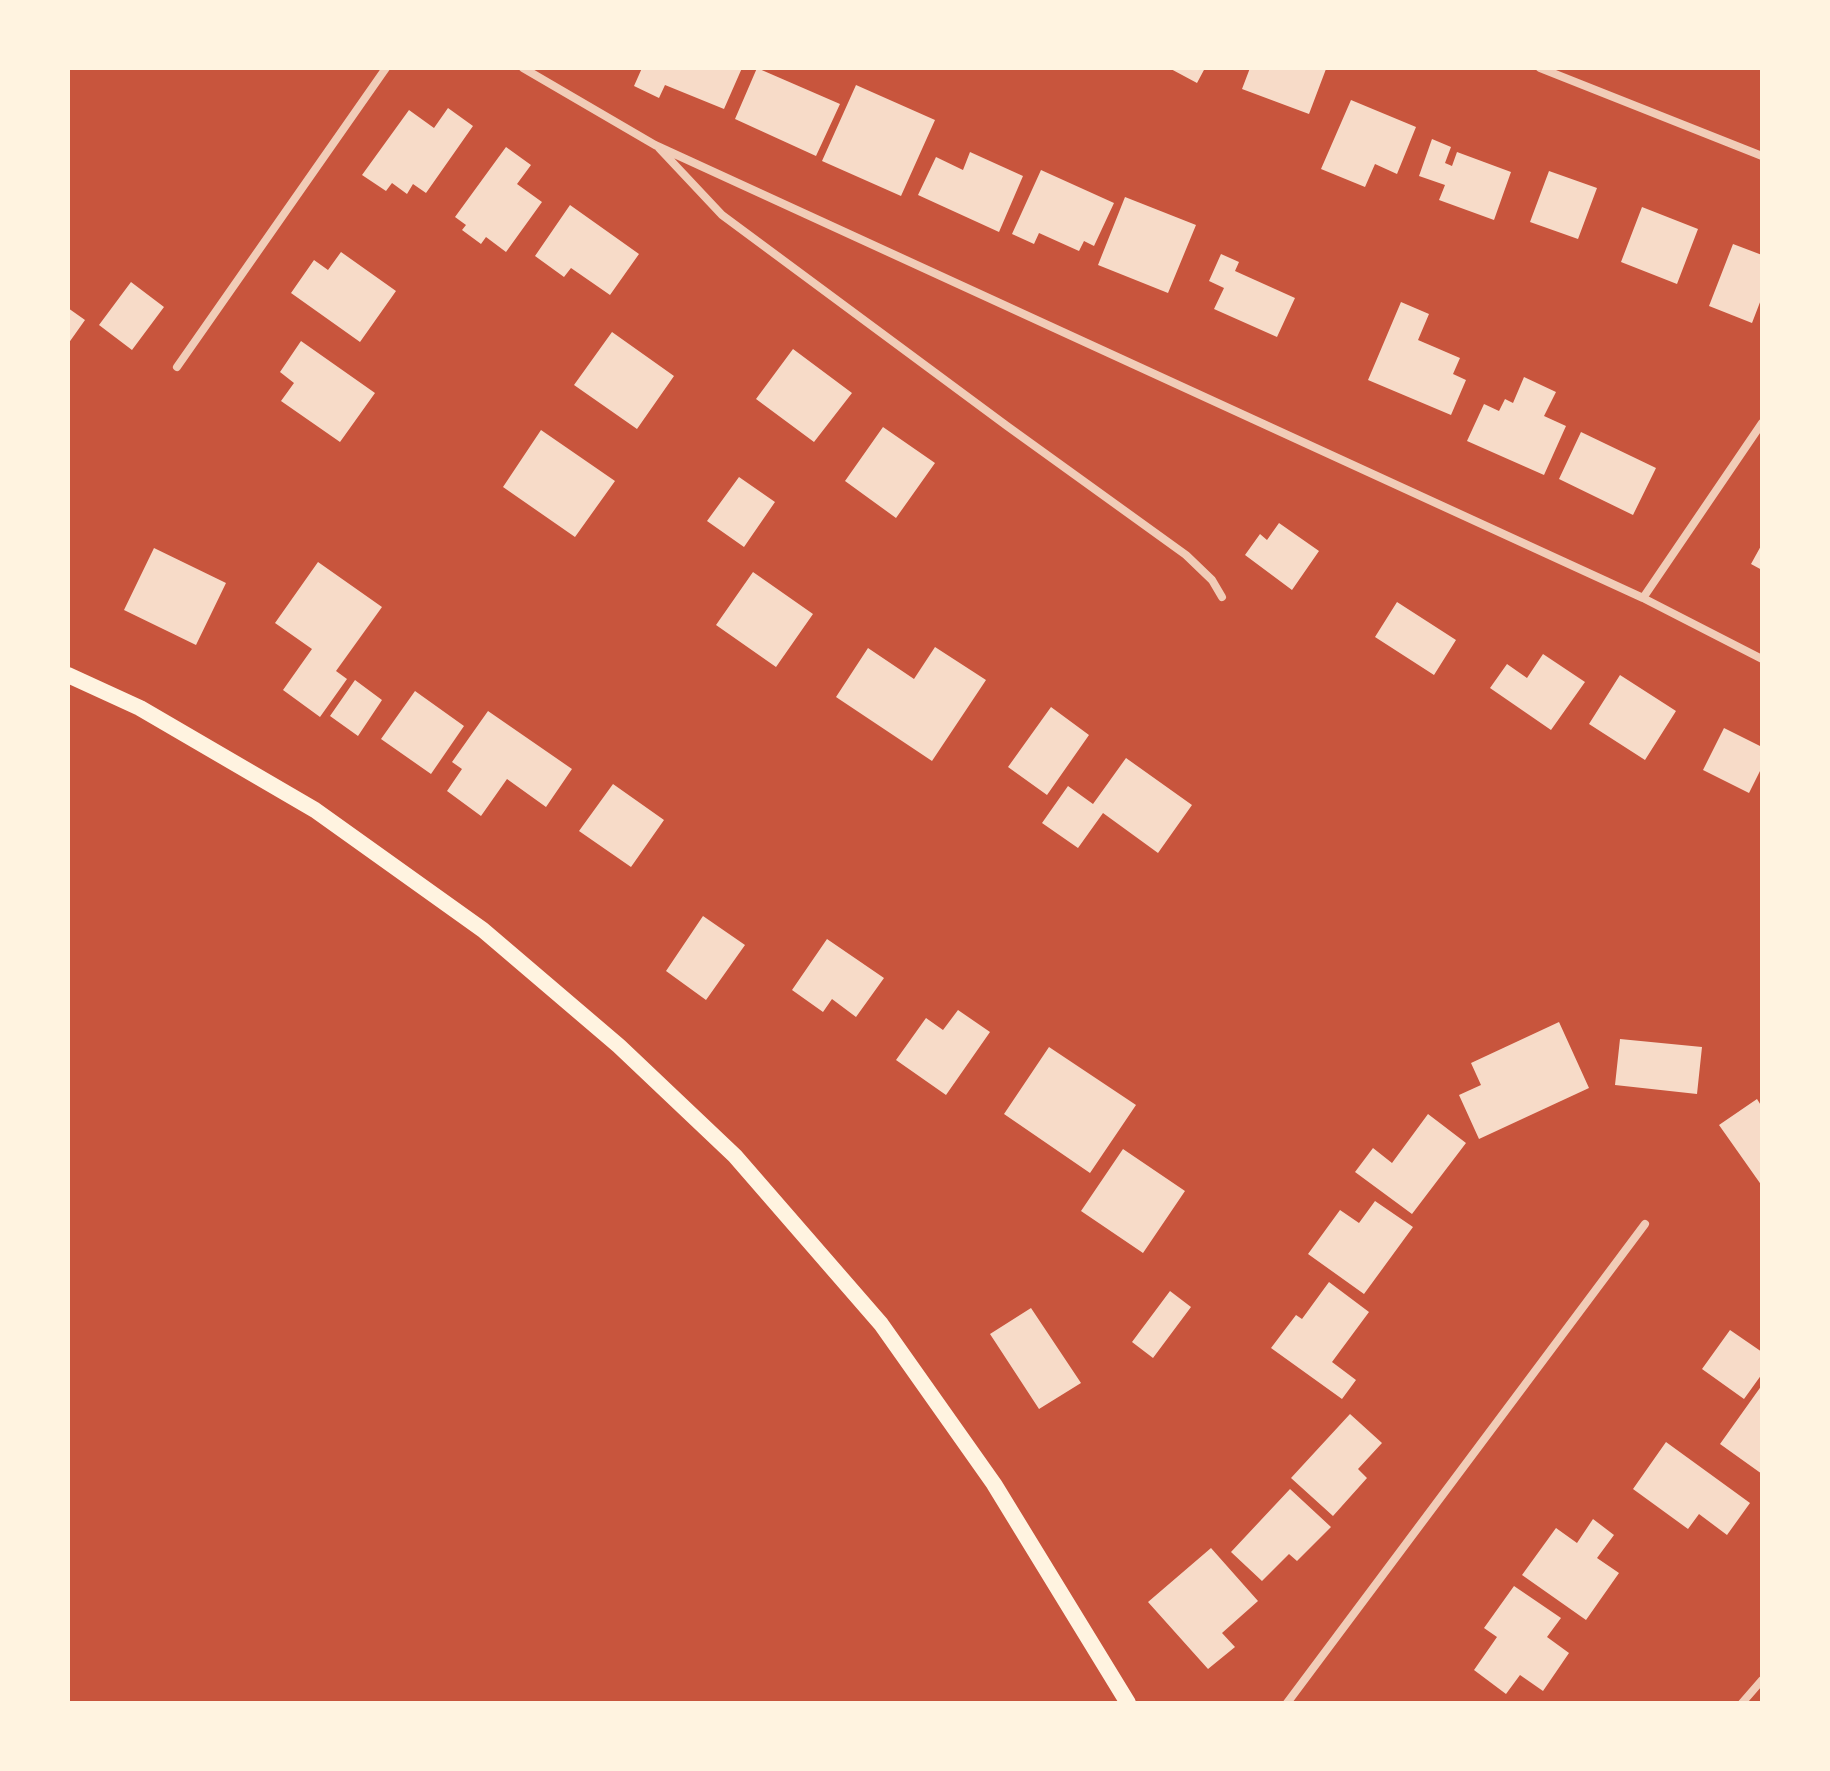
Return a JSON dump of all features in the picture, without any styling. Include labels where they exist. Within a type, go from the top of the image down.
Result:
[{"type":"main road","points":[[68,675],[140,708],[315,810],[470,921],[619,1046],[735,1156],[881,1324],[994,1484],[1128,1703]]},
{"type":"street","points":[[177,367],[386,68]]},
{"type":"street","points":[[523,68],[655,145],[1643,598],[1762,659]]},
{"type":"street","points":[[1540,68],[1762,156]]},
{"type":"street","points":[[655,145],[722,215],[1186,555],[1212,580],[1222,597]]},
{"type":"street","points":[[1643,598],[1762,423]]},
{"type":"street","points":[[1287,1703],[1645,1224]]},
{"type":"street","points":[[1742,1703],[1762,1680]]},
{"type":"building","points":[[642,68],[742,68],[724,109],[665,85],[659,98],[634,86]]},
{"type":"building","points":[[757,68],[840,104],[816,156],[735,119]]},
{"type":"building","points":[[1169,68],[1205,68],[1197,83]]},
{"type":"building","points":[[1250,68],[1326,69],[1309,114],[1242,89]]},
{"type":"building","points":[[856,85],[935,120],[901,196],[822,161]]},
{"type":"building","points":[[1351,100],[1416,127],[1397,174],[1375,164],[1365,187],[1321,169]]},
{"type":"building","points":[[448,108],[473,126],[426,193],[413,184],[407,194],[392,183],[386,191],[362,175],[409,110],[434,128]]},
{"type":"building","points":[[1432,139],[1451,147],[1445,163],[1452,166],[1457,152],[1511,172],[1494,220],[1439,200],[1445,185],[1419,176]]},
{"type":"building","points":[[506,147],[531,165],[517,184],[542,202],[506,252],[486,237],[481,244],[462,230],[466,225],[455,217]]},
{"type":"building","points":[[970,152],[1023,176],[999,232],[918,195],[936,157],[963,170]]},
{"type":"building","points":[[1041,170],[1114,203],[1094,246],[1084,241],[1079,251],[1039,233],[1034,244],[1012,234]]},
{"type":"building","points":[[1549,171],[1597,188],[1578,239],[1530,222]]},
{"type":"building","points":[[1125,197],[1196,225],[1168,293],[1098,265]]},
{"type":"building","points":[[570,205],[639,254],[610,295],[571,268],[564,277],[535,256]]},
{"type":"building","points":[[1642,207],[1698,229],[1677,284],[1621,262]]},
{"type":"building","points":[[1733,244],[1762,255],[1762,297],[1752,323],[1709,306]]},
{"type":"building","points":[[341,252],[396,291],[360,342],[291,293],[314,260],[328,270]]},
{"type":"building","points":[[1221,254],[1239,262],[1235,271],[1295,298],[1277,337],[1214,309],[1224,288],[1209,281]]},
{"type":"building","points":[[131,282],[164,307],[132,350],[99,325]]},
{"type":"building","points":[[1401,302],[1429,314],[1418,340],[1460,358],[1453,374],[1466,380],[1451,415],[1368,380]]},
{"type":"building","points":[[68,308],[85,320],[68,344]]},
{"type":"building","points":[[612,332],[674,376],[637,429],[574,385]]},
{"type":"building","points":[[301,341],[375,393],[340,442],[281,401],[294,383],[280,372]]},
{"type":"building","points":[[793,349],[852,393],[814,442],[756,399]]},
{"type":"building","points":[[1524,377],[1556,392],[1544,416],[1566,426],[1544,475],[1467,441],[1484,404],[1499,411],[1505,399],[1513,403]]},
{"type":"building","points":[[883,427],[935,463],[896,518],[845,481]]},
{"type":"building","points":[[541,430],[615,481],[575,537],[503,487]]},
{"type":"building","points":[[1581,432],[1656,468],[1633,515],[1559,479]]},
{"type":"building","points":[[739,477],[775,502],[744,547],[707,521]]},
{"type":"building","points":[[1279,523],[1319,551],[1292,590],[1245,555],[1260,534],[1267,540]]},
{"type":"building","points":[[1762,544],[1762,570],[1751,564]]},
{"type":"building","points":[[154,548],[226,583],[196,645],[124,610]]},
{"type":"building","points":[[318,562],[382,607],[336,671],[347,679],[320,717],[283,690],[312,649],[275,623]]},
{"type":"building","points":[[753,572],[813,614],[776,667],[716,625]]},
{"type":"building","points":[[1397,602],[1456,640],[1434,675],[1375,637]]},
{"type":"building","points":[[935,647],[986,680],[932,761],[836,697],[868,648],[914,679]]},
{"type":"building","points":[[1543,654],[1585,682],[1551,730],[1490,688],[1507,664],[1527,678]]},
{"type":"building","points":[[1620,675],[1676,711],[1645,760],[1589,724]]},
{"type":"building","points":[[355,680],[382,700],[358,736],[330,716]]},
{"type":"building","points":[[415,691],[464,726],[431,774],[381,739]]},
{"type":"building","points":[[1051,707],[1089,735],[1047,795],[1008,767]]},
{"type":"building","points":[[488,711],[572,769],[546,807],[507,779],[481,816],[447,791],[462,769],[452,762]]},
{"type":"building","points":[[1724,728],[1762,747],[1762,767],[1749,793],[1703,770]]},
{"type":"building","points":[[1126,758],[1192,805],[1158,853],[1103,813],[1078,848],[1042,823],[1068,786],[1093,804]]},
{"type":"building","points":[[613,784],[664,820],[631,867],[579,831]]},
{"type":"building","points":[[703,916],[745,945],[706,1000],[666,971]]},
{"type":"building","points":[[827,939],[884,978],[856,1017],[832,999],[823,1012],[792,990]]},
{"type":"building","points":[[958,1010],[990,1032],[946,1095],[896,1060],[926,1018],[943,1030]]},
{"type":"building","points":[[1559,1022],[1589,1088],[1479,1139],[1459,1095],[1481,1085],[1471,1063]]},
{"type":"building","points":[[1620,1039],[1702,1047],[1697,1094],[1615,1085]]},
{"type":"building","points":[[1049,1047],[1136,1105],[1090,1173],[1004,1114]]},
{"type":"building","points":[[1757,1099],[1762,1107],[1762,1186],[1719,1125]]},
{"type":"building","points":[[1428,1114],[1466,1143],[1412,1214],[1355,1172],[1373,1148],[1392,1163]]},
{"type":"building","points":[[1123,1149],[1185,1191],[1143,1253],[1081,1211]]},
{"type":"building","points":[[1375,1201],[1413,1227],[1364,1294],[1308,1254],[1340,1210],[1359,1223]]},
{"type":"building","points":[[1329,1282],[1369,1312],[1332,1362],[1356,1380],[1342,1399],[1271,1348],[1296,1315],[1302,1319]]},
{"type":"building","points":[[1170,1291],[1191,1307],[1153,1358],[1132,1342]]},
{"type":"building","points":[[1031,1308],[1081,1383],[1039,1409],[990,1334]]},
{"type":"building","points":[[1730,1330],[1762,1352],[1762,1374],[1744,1399],[1702,1369]]},
{"type":"building","points":[[1762,1385],[1762,1474],[1720,1444]]},
{"type":"building","points":[[1350,1414],[1382,1443],[1358,1469],[1367,1478],[1333,1516],[1291,1478]]},
{"type":"building","points":[[1666,1442],[1750,1503],[1727,1535],[1699,1514],[1688,1529],[1633,1489]]},
{"type":"building","points":[[1290,1489],[1331,1527],[1297,1561],[1289,1554],[1262,1581],[1231,1552]]},
{"type":"building","points":[[1593,1519],[1614,1535],[1597,1558],[1619,1573],[1586,1620],[1522,1575],[1556,1528],[1577,1543]]},
{"type":"building","points":[[1211,1548],[1258,1601],[1222,1633],[1235,1647],[1208,1669],[1148,1602]]},
{"type":"building","points":[[1514,1586],[1561,1618],[1547,1637],[1569,1653],[1543,1691],[1520,1675],[1506,1694],[1474,1670],[1497,1637],[1484,1628]]}]
